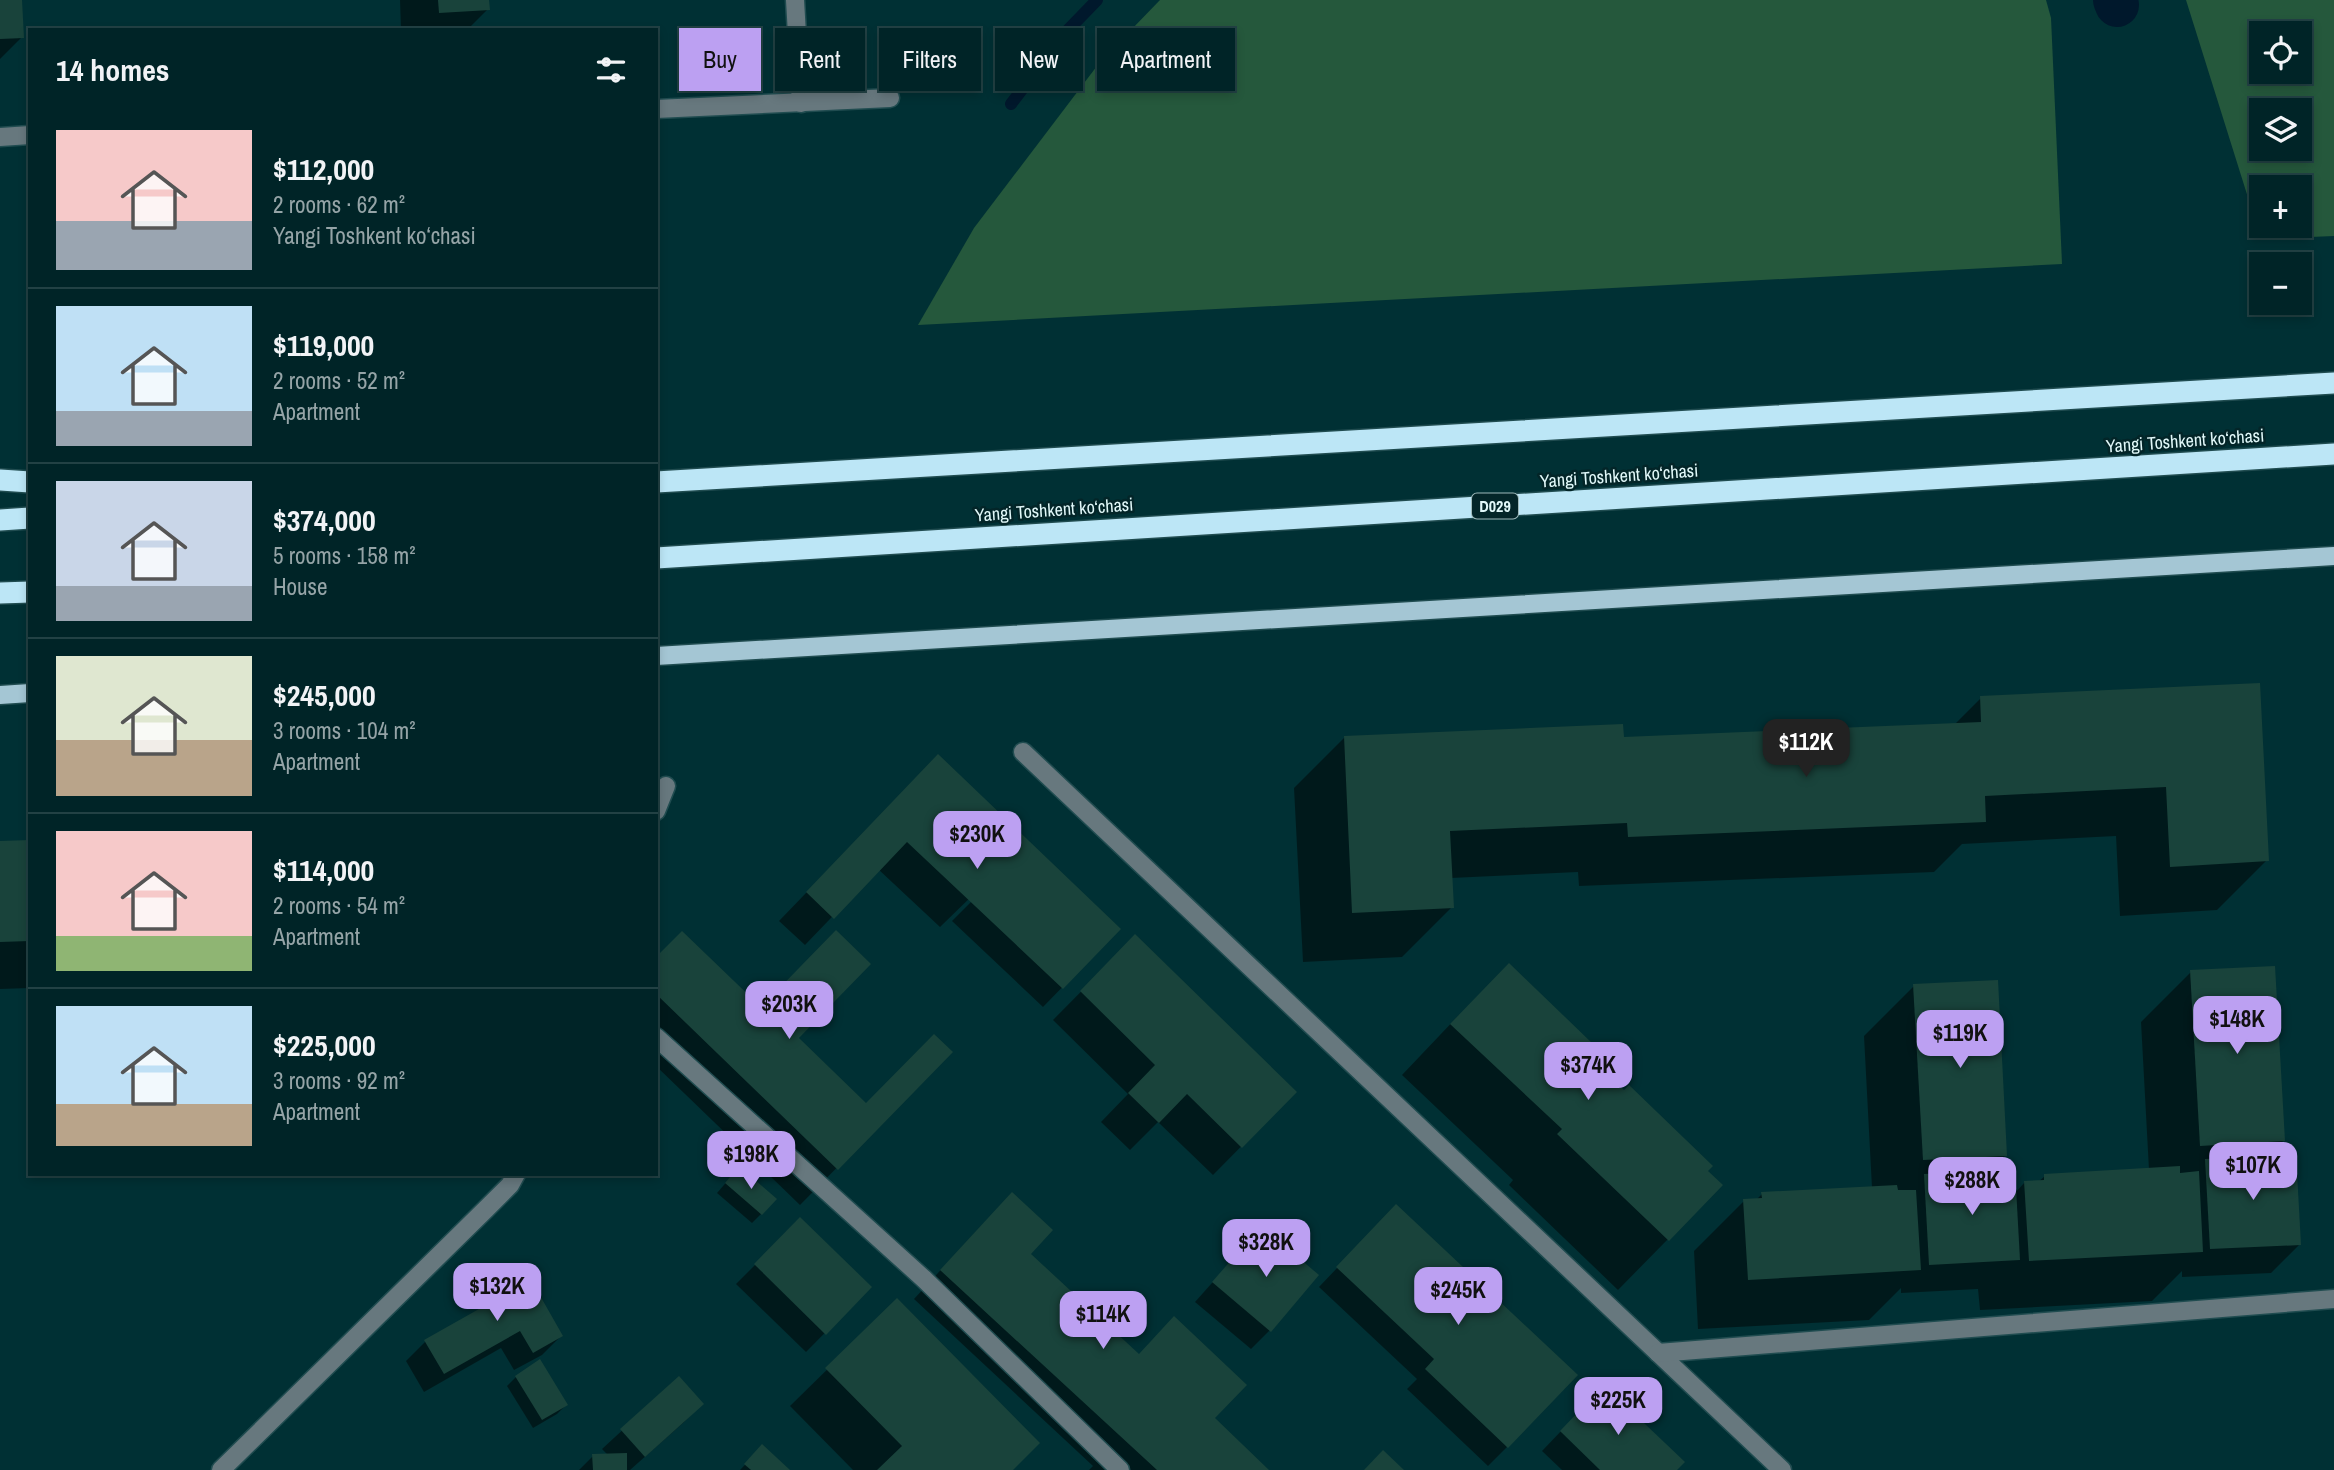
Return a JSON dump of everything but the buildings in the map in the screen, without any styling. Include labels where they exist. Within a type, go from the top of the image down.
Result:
[{"type":"highway","points":[[658,482],[2334,383]]},
{"type":"highway","name":"Yangi Toshkent ko‘chasi","points":[[658,558],[2334,454]]},
{"type":"highway","points":[[0,480],[28,482]]},
{"type":"highway","points":[[0,520],[28,519]]},
{"type":"highway","points":[[0,593],[28,592]]},
{"type":"main road","points":[[658,656],[2334,556]]},
{"type":"main road","points":[[0,695],[28,693]]},
{"type":"street","points":[[795,0],[801,103]]},
{"type":"street","points":[[658,109],[890,98]]},
{"type":"street","points":[[0,137],[28,135]]},
{"type":"street","points":[[1023,752],[1782,1470]]},
{"type":"street","points":[[658,806],[666,786]]},
{"type":"street","points":[[658,1039],[924,1279],[1120,1470]]},
{"type":"street","points":[[221,1470],[510,1185],[515,1176]]},
{"type":"street","points":[[1658,1353],[2334,1299]]},
{"type":"green space","points":[[1160,0],[2046,0],[2051,18],[2062,264],[918,325],[974,228],[1078,91],[1083,91],[1083,84],[1097,66],[1097,91],[1235,91],[1235,28],[1133,28]]},
{"type":"green space","points":[[2186,0],[2334,0],[2334,236],[2312,237],[2312,175],[2249,175],[2249,201]]},
{"type":"waterway","points":[[1011,104],[1066,32],[1097,0]]},
{"type":"waterway","points":[[2115,0],[2117,5]]}]
